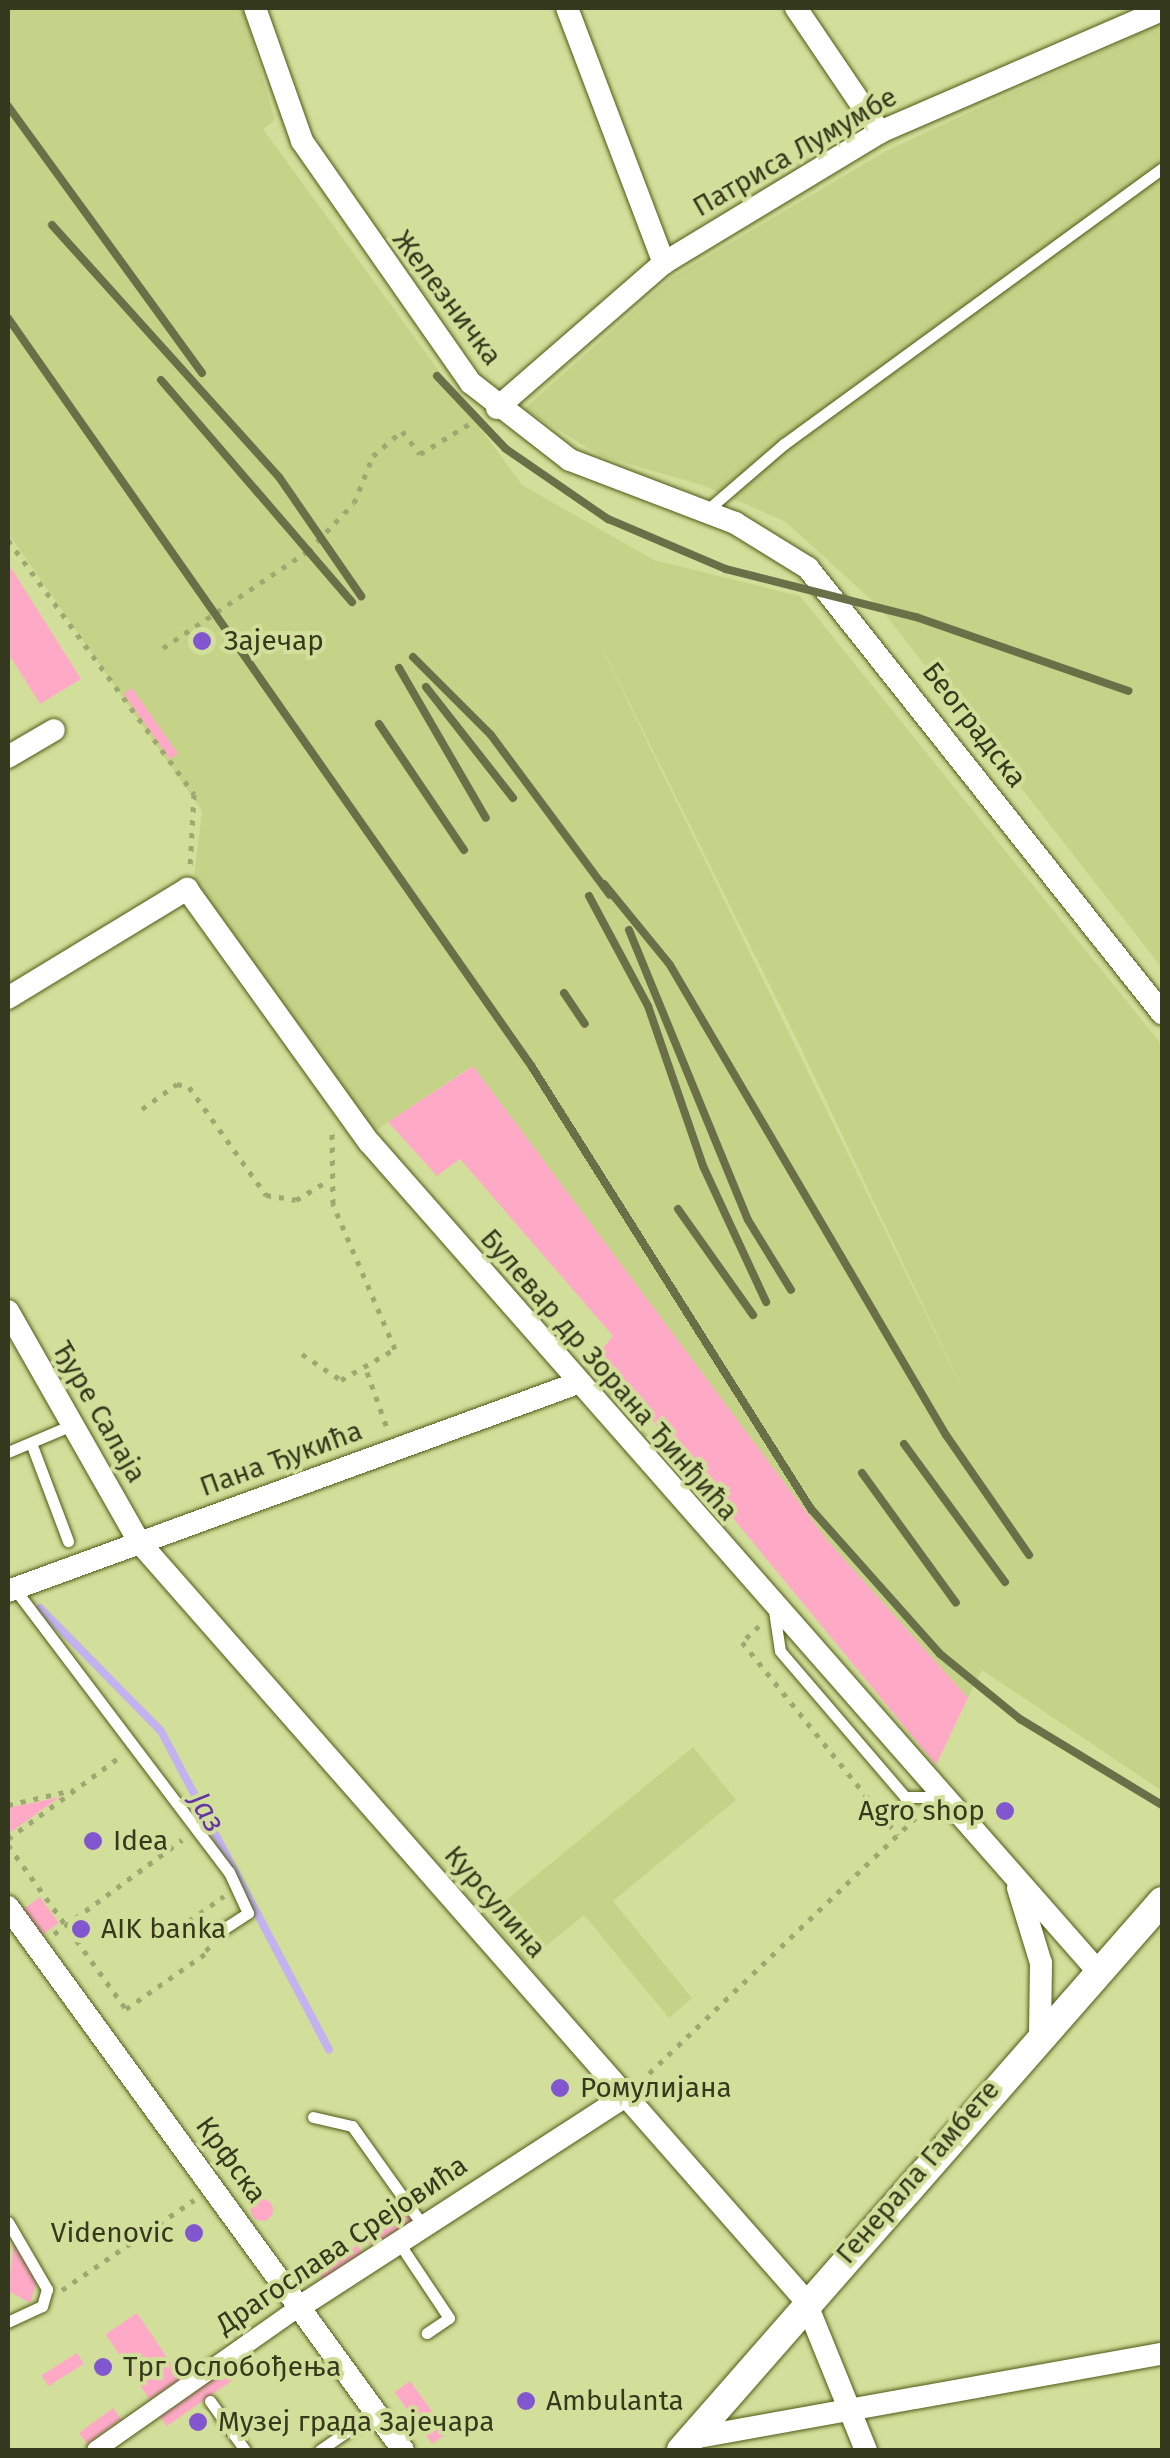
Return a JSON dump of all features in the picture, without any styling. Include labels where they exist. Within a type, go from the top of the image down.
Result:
[{"type":"street","name":"Железничка","points":[[255,8],[310,155],[440,348],[497,408],[570,460],[706,511]]},
{"type":"street","points":[[567,8],[664,263]]},
{"type":"street","points":[[796,8],[880,132]]},
{"type":"street","name":"Патриса Лумумбе","points":[[497,408],[664,263],[880,132],[1162,10]]},
{"type":"street","name":"Београдска","points":[[706,511],[808,568],[1162,1014]]},
{"type":"street","points":[[8,757],[54,730]]},
{"type":"street","points":[[8,998],[187,889]]},
{"type":"street","name":"Булевар др Зорана Ђинђића","points":[[187,889],[344,1111],[774,1611],[1098,1970]]},
{"type":"street","points":[[1144,990],[1162,974]]},
{"type":"street","name":"Ђуре Салаја","points":[[8,1311],[140,1542]]},
{"type":"street","name":"Пана Ђукића","points":[[11,1589],[575,1384]]},
{"type":"street","name":"Курсулина","points":[[140,1542],[806,2300]]},
{"type":"street","name":"Булевар др Зорана Ђинђића","points":[[1014,1876],[1041,1964],[1040,2034]]},
{"type":"street","name":"Генерала Гамбете","points":[[687,2444],[806,2300],[1162,1901]]},
{"type":"street","name":"Крфска","points":[[8,1907],[40,1944],[403,2450]]},
{"type":"street","name":"Драгослава Срејовића","points":[[96,2450],[396,2240],[626,2096]]},
{"type":"street","points":[[806,2300],[866,2450]]},
{"type":"street","points":[[687,2444],[846,2407],[1162,2354]]},
{"type":"lane","points":[[706,511],[1162,168]]},
{"type":"lane","points":[[8,1452],[72,1426]]},
{"type":"lane","points":[[30,1443],[68,1541]]},
{"type":"lane","points":[[11,1589],[140,1743],[248,1913],[222,1930]]},
{"type":"lane","points":[[314,2117],[352,2126],[422,2224]]},
{"type":"lane","points":[[8,2222],[44,2278],[46,2302],[8,2322]]},
{"type":"lane","points":[[396,2240],[449,2318],[427,2333]]},
{"type":"lane","points":[[210,2400],[245,2450]]},
{"type":"lane","points":[[320,2450],[375,2412]]},
{"type":"path","points":[[163,648],[317,543],[354,502],[372,456],[402,431],[420,454],[497,408]]},
{"type":"path","points":[[8,540],[196,801],[187,889]]},
{"type":"path","points":[[114,685],[124,677]]},
{"type":"path","points":[[142,1108],[177,1084],[189,1087],[266,1195],[296,1200],[328,1181]]},
{"type":"path","points":[[302,1354],[341,1380],[366,1372],[395,1349],[394,1332],[328,1181],[326,1144],[344,1111]]},
{"type":"path","points":[[366,1372],[394,1449]]},
{"type":"path","points":[[774,1611],[742,1642],[898,1834]]},
{"type":"path","points":[[140,1743],[8,1842],[126,2009],[209,1951],[189,1921],[229,1892],[219,1878]]},
{"type":"path","points":[[8,1805],[76,1790]]},
{"type":"path","points":[[626,2096],[938,1797]]},
{"type":"path","points":[[40,1944],[189,1835],[199,1849]]},
{"type":"path","points":[[46,2302],[212,2187]]},
{"type":"shaded area","points":[[8,8],[243,8],[275,120],[263,129],[522,485],[654,560],[800,596],[1162,1045],[1162,1791],[982,1670],[968,1698],[827,1540],[472,1066],[372,1133],[193,885],[202,811],[8,533]],"holes":[[[603,650],[800,1046],[974,1413]]]},
{"type":"shaded area","points":[[1162,23],[1162,968],[880,608],[786,522],[702,485],[601,456],[524,409],[671,278],[886,151]]},
{"type":"shaded area","points":[[8,563],[81,679],[40,704],[8,653]]},
{"type":"shaded area","points":[[132,688],[178,754],[170,759],[124,694]]},
{"type":"shaded area","points":[[473,1066],[827,1540],[968,1698],[936,1765],[598,1354],[613,1336],[460,1159],[437,1176],[388,1122]]},
{"type":"shaded area","points":[[693,1747],[736,1800],[613,1901],[692,1998],[669,2018],[584,1915],[526,1962],[488,1915]]},
{"type":"shaded area","points":[[60,1797],[8,1834],[8,1808]]},
{"type":"shaded area","points":[[40,1897],[59,1923],[39,1938],[20,1912]]},
{"type":"shaded area","points":[[262,2199],[270,2202],[270,2218],[262,2221],[254,2218],[251,2210],[254,2202]]},
{"type":"shaded area","points":[[405,2210],[413,2221],[374,2250],[366,2238]]},
{"type":"shaded area","points":[[14,2242],[37,2281],[30,2303],[8,2291]]},
{"type":"shaded area","points":[[357,2245],[364,2255],[325,2282],[318,2273]]},
{"type":"shaded area","points":[[137,2313],[181,2378],[150,2400],[105,2334]]},
{"type":"shaded area","points":[[77,2353],[84,2364],[48,2386],[41,2375]]},
{"type":"shaded area","points":[[232,2366],[239,2376],[167,2426],[160,2416]]},
{"type":"shaded area","points":[[410,2381],[448,2433],[432,2444],[395,2392]]},
{"type":"shaded area","points":[[113,2408],[121,2419],[87,2444],[79,2433]]},
{"type":"waterway","name":"Јаз","points":[[40,1608],[161,1731],[329,2049]]},
{"type":"railway","points":[[8,106],[202,373]]},
{"type":"railway","points":[[52,225],[279,477],[361,596]]},
{"type":"railway","points":[[8,318],[532,1067],[811,1509],[940,1654],[1020,1719],[1162,1805]]},
{"type":"railway","points":[[437,376],[506,449],[608,519],[726,569],[916,617],[1128,691]]},
{"type":"railway","points":[[161,380],[352,602]]},
{"type":"railway","points":[[413,657],[491,735],[610,895]]},
{"type":"railway","points":[[399,668],[486,818]]},
{"type":"railway","points":[[426,687],[513,798]]},
{"type":"railway","points":[[379,724],[464,850]]},
{"type":"railway","points":[[604,884],[670,965],[946,1435],[1029,1555]]},
{"type":"railway","points":[[589,896],[648,1006],[703,1166],[766,1302]]},
{"type":"railway","points":[[629,930],[748,1220],[791,1290]]},
{"type":"railway","points":[[564,993],[585,1024]]},
{"type":"railway","points":[[678,1209],[753,1315]]},
{"type":"railway","points":[[904,1444],[1005,1582]]},
{"type":"railway","points":[[862,1473],[956,1603]]},
{"type":"place","name":"Зајечар","points":[[202,641]]},
{"type":"place","name":"Agro shop","points":[[1005,1811]]},
{"type":"place","name":"Idea","points":[[93,1841]]},
{"type":"place","name":"AIK banka","points":[[81,1929]]},
{"type":"place","name":"Ромулијана","points":[[560,2088]]},
{"type":"place","name":"Videnovic","points":[[194,2233]]},
{"type":"place","name":"Трг Ослобођења","points":[[103,2367]]},
{"type":"place","name":"Ambulanta","points":[[526,2401]]},
{"type":"place","name":"Музеј града Зајечара","points":[[198,2422]]}]
